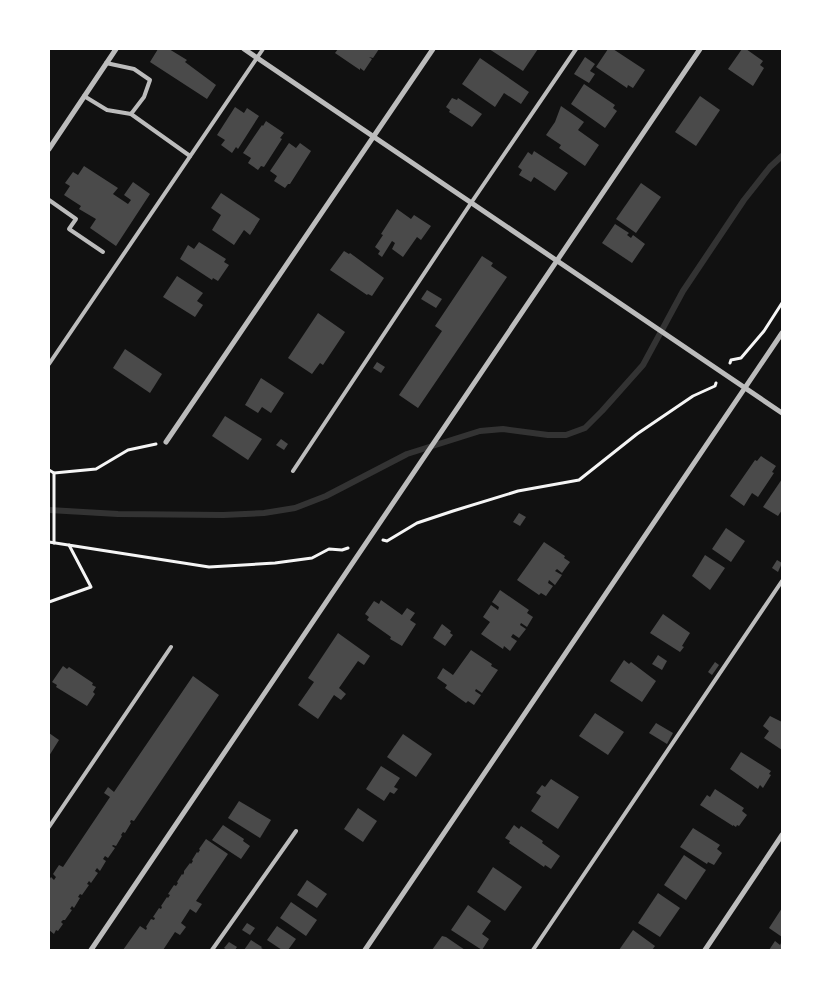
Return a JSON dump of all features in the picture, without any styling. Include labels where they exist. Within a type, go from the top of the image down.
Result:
[{"type":"street","points":[[49,149],[116,49]]},
{"type":"street","points":[[244,49],[782,413]]},
{"type":"street","points":[[166,442],[433,49]]},
{"type":"street","points":[[91,950],[700,49]]},
{"type":"street","points":[[365,950],[782,334]]},
{"type":"street","points":[[705,950],[782,836]]},
{"type":"lane","points":[[49,364],[263,49]]},
{"type":"lane","points":[[293,471],[576,49]]},
{"type":"lane","points":[[106,64],[134,69],[150,80],[144,97],[131,114]]},
{"type":"lane","points":[[84,96],[107,110],[131,114],[190,156]]},
{"type":"lane","points":[[49,200],[76,219],[69,230],[103,252]]},
{"type":"lane","points":[[533,950],[782,581]]},
{"type":"lane","points":[[49,827],[171,647]]},
{"type":"lane","points":[[212,950],[296,831]]},
{"type":"path","points":[[732,360],[741,358],[764,331],[782,303]]},
{"type":"path","points":[[382,539],[387,541],[417,524],[518,491],[579,480],[636,434],[693,396],[715,386]]},
{"type":"path","points":[[49,470],[54,473],[96,469],[128,450],[166,442]]},
{"type":"path","points":[[54,473],[54,543]]},
{"type":"path","points":[[49,542],[209,567],[275,563],[312,558],[329,549],[342,550]]},
{"type":"path","points":[[49,602],[91,587],[68,545]]},
{"type":"building","points":[[158,49],[169,49],[187,60],[185,62],[216,85],[207,99],[150,62]]},
{"type":"building","points":[[338,49],[379,49],[373,58],[369,57],[372,59],[364,71],[335,53]]},
{"type":"building","points":[[489,49],[538,49],[523,71]]},
{"type":"building","points":[[608,49],[613,49],[645,70],[633,88],[628,85],[627,88],[596,67]]},
{"type":"building","points":[[742,49],[746,49],[763,61],[760,65],[764,68],[753,86],[728,69]]},
{"type":"building","points":[[585,57],[595,64],[590,71],[595,74],[589,83],[574,74]]},
{"type":"building","points":[[480,58],[529,92],[521,104],[504,93],[495,107],[462,84]]},
{"type":"building","points":[[584,84],[615,105],[613,108],[617,111],[605,128],[571,104]]},
{"type":"building","points":[[700,96],[720,110],[696,146],[675,132]]},
{"type":"building","points":[[452,98],[457,100],[458,98],[482,114],[472,127],[449,112],[450,110],[446,107]]},
{"type":"building","points":[[561,106],[584,122],[578,130],[599,145],[585,166],[559,148],[561,145],[546,135],[555,122]]},
{"type":"building","points":[[235,107],[244,113],[247,108],[259,116],[238,149],[236,147],[232,153],[221,145],[225,140],[217,135]]},
{"type":"building","points":[[266,121],[284,133],[264,167],[261,166],[258,170],[248,163],[251,158],[243,153]]},
{"type":"building","points":[[289,143],[296,148],[300,143],[311,151],[290,184],[285,188],[274,181],[277,176],[270,171]]},
{"type":"building","points":[[534,151],[568,173],[555,191],[534,177],[531,182],[519,175],[522,170],[518,167],[528,152],[532,155]]},
{"type":"building","points":[[84,166],[118,188],[113,194],[128,204],[131,200],[124,195],[133,182],[150,194],[116,246],[90,228],[96,219],[79,209],[81,206],[64,195],[70,186],[65,183],[73,172],[78,175]]},
{"type":"building","points":[[641,183],[661,197],[636,233],[616,219]]},
{"type":"building","points":[[221,193],[260,219],[250,235],[244,230],[234,245],[212,230],[221,215],[211,208]]},
{"type":"building","points":[[397,209],[411,219],[414,215],[431,226],[421,240],[417,237],[403,257],[392,249],[395,243],[392,241],[382,257],[378,254],[380,251],[375,247]]},
{"type":"building","points":[[615,224],[629,233],[627,235],[631,238],[633,235],[645,244],[632,263],[602,243]]},
{"type":"building","points":[[199,242],[226,259],[224,262],[229,265],[218,281],[213,278],[212,280],[180,259],[188,245],[194,249]]},
{"type":"building","points":[[344,251],[350,253],[384,278],[372,296],[367,295],[330,270]]},
{"type":"building","points":[[482,256],[493,263],[491,266],[507,277],[418,408],[399,395],[442,331],[435,326]]},
{"type":"building","points":[[177,276],[203,293],[197,301],[203,305],[195,317],[163,297]]},
{"type":"building","points":[[427,290],[442,299],[436,308],[421,299]]},
{"type":"building","points":[[318,313],[345,332],[323,365],[320,363],[312,374],[288,358]]},
{"type":"building","points":[[125,349],[162,374],[150,393],[113,368]]},
{"type":"building","points":[[377,362],[385,367],[381,373],[373,368]]},
{"type":"building","points":[[261,378],[284,393],[271,413],[262,407],[258,413],[245,405]]},
{"type":"building","points":[[225,416],[262,439],[248,460],[212,436]]},
{"type":"building","points":[[281,439],[288,444],[284,450],[276,445]]},
{"type":"building","points":[[761,456],[776,466],[772,472],[774,473],[758,497],[752,493],[744,506],[730,496],[755,460],[757,461]]},
{"type":"building","points":[[782,479],[782,510],[778,516],[763,507]]},
{"type":"building","points":[[519,513],[526,517],[520,526],[513,522]]},
{"type":"building","points":[[726,528],[745,541],[731,562],[712,549]]},
{"type":"building","points":[[544,542],[565,556],[564,558],[570,562],[562,573],[557,569],[555,571],[562,575],[555,585],[549,580],[548,583],[553,586],[546,596],[541,593],[539,595],[517,580]]},
{"type":"building","points":[[705,555],[725,568],[710,590],[692,576]]},
{"type":"building","points":[[777,560],[782,563],[778,572],[772,568]]},
{"type":"building","points":[[500,590],[529,610],[527,613],[533,617],[527,627],[521,623],[520,625],[526,629],[519,638],[513,634],[511,637],[517,641],[510,651],[504,646],[503,649],[481,634],[490,622],[483,617],[491,605],[498,610],[499,607],[492,602]]},
{"type":"building","points":[[381,600],[402,615],[407,608],[415,613],[410,620],[416,624],[402,646],[390,639],[391,637],[367,620],[369,617],[365,614],[374,601],[379,604]]},
{"type":"building","points":[[663,614],[690,633],[680,652],[650,633]]},
{"type":"building","points":[[442,624],[453,635],[445,646],[433,638]]},
{"type":"building","points":[[338,633],[370,656],[364,665],[358,661],[339,688],[346,694],[341,700],[334,695],[318,719],[298,705],[314,682],[308,678]]},
{"type":"building","points":[[471,650],[498,670],[482,693],[476,689],[475,691],[481,695],[474,705],[468,701],[466,703],[445,688],[447,685],[437,678],[443,668],[453,675]]},
{"type":"building","points":[[658,655],[667,661],[662,670],[652,664]]},
{"type":"building","points":[[624,660],[629,664],[631,662],[656,681],[642,702],[610,681]]},
{"type":"building","points":[[715,662],[719,665],[712,675],[708,672]]},
{"type":"building","points":[[63,666],[67,669],[69,667],[96,687],[93,692],[95,694],[87,706],[56,687],[57,685],[52,682]]},
{"type":"building","points":[[193,676],[219,695],[134,821],[131,820],[116,846],[112,846],[115,848],[108,858],[105,856],[103,859],[106,861],[100,871],[97,868],[95,871],[98,873],[91,883],[89,881],[87,884],[89,885],[82,895],[80,894],[78,897],[80,898],[74,908],[72,906],[70,909],[72,910],[65,920],[61,922],[63,924],[54,934],[49,930],[49,880],[51,877],[54,880],[56,877],[53,874],[59,865],[63,867],[110,797],[104,793],[108,787],[114,792]]},
{"type":"building","points":[[595,713],[624,732],[608,755],[579,736]]},
{"type":"building","points":[[770,716],[782,722],[782,750],[764,738],[769,731],[763,726]]},
{"type":"building","points":[[656,723],[673,733],[667,744],[649,733]]},
{"type":"building","points":[[49,733],[59,740],[49,756]]},
{"type":"building","points":[[403,734],[432,754],[416,777],[387,757]]},
{"type":"building","points":[[741,752],[771,771],[769,774],[771,775],[763,788],[760,785],[758,789],[730,769]]},
{"type":"building","points":[[381,766],[400,778],[394,787],[398,789],[394,794],[390,792],[384,801],[366,789]]},
{"type":"building","points":[[551,779],[579,797],[558,829],[531,811],[541,796],[536,793],[542,785],[545,787]]},
{"type":"building","points":[[715,789],[744,808],[742,811],[747,815],[739,826],[733,826],[700,805],[707,795],[710,797]]},
{"type":"building","points":[[239,801],[271,820],[260,838],[228,818]]},
{"type":"building","points":[[358,808],[377,821],[363,842],[344,829]]},
{"type":"building","points":[[223,825],[244,839],[243,841],[250,846],[241,859],[212,840]]},
{"type":"building","points":[[514,825],[519,829],[521,826],[543,841],[542,843],[560,856],[551,869],[545,865],[544,867],[509,843],[510,841],[505,838]]},
{"type":"building","points":[[693,828],[720,845],[717,849],[722,853],[714,865],[708,862],[707,864],[680,847]]},
{"type":"building","points":[[206,839],[228,854],[196,901],[202,904],[196,913],[190,909],[181,923],[186,927],[180,935],[175,932],[163,950],[123,950],[140,926],[146,930],[151,919],[154,920],[155,918],[153,917],[159,908],[161,909],[161,906],[170,895],[168,894],[174,885],[176,886]]},
{"type":"building","points":[[684,855],[706,870],[686,900],[664,885]]},
{"type":"building","points":[[493,867],[522,887],[505,911],[477,892]]},
{"type":"building","points":[[307,880],[327,894],[317,908],[297,895]]},
{"type":"building","points":[[658,893],[680,908],[660,937],[638,923]]},
{"type":"building","points":[[291,902],[317,920],[306,936],[280,918]]},
{"type":"building","points":[[468,905],[491,921],[482,934],[489,939],[482,950],[451,930]]},
{"type":"building","points":[[782,908],[782,937],[769,928]]},
{"type":"building","points":[[247,923],[255,928],[250,935],[242,930]]},
{"type":"building","points":[[277,926],[296,939],[288,950],[282,950],[267,940]]},
{"type":"building","points":[[633,930],[655,946],[652,950],[619,950]]},
{"type":"building","points":[[442,936],[446,937],[465,950],[432,950]]},
{"type":"building","points":[[251,940],[261,948],[265,950],[244,950]]},
{"type":"building","points":[[775,941],[780,945],[782,944],[782,950],[769,950]]},
{"type":"building","points":[[229,942],[237,947],[235,950],[224,948]]},
{"type":"waterway","points":[[49,510],[118,514],[223,515],[264,513],[295,508],[326,496],[407,454],[480,431],[503,429],[548,435],[566,435],[585,428],[643,365],[683,291],[744,200],[770,167],[782,156]]}]
